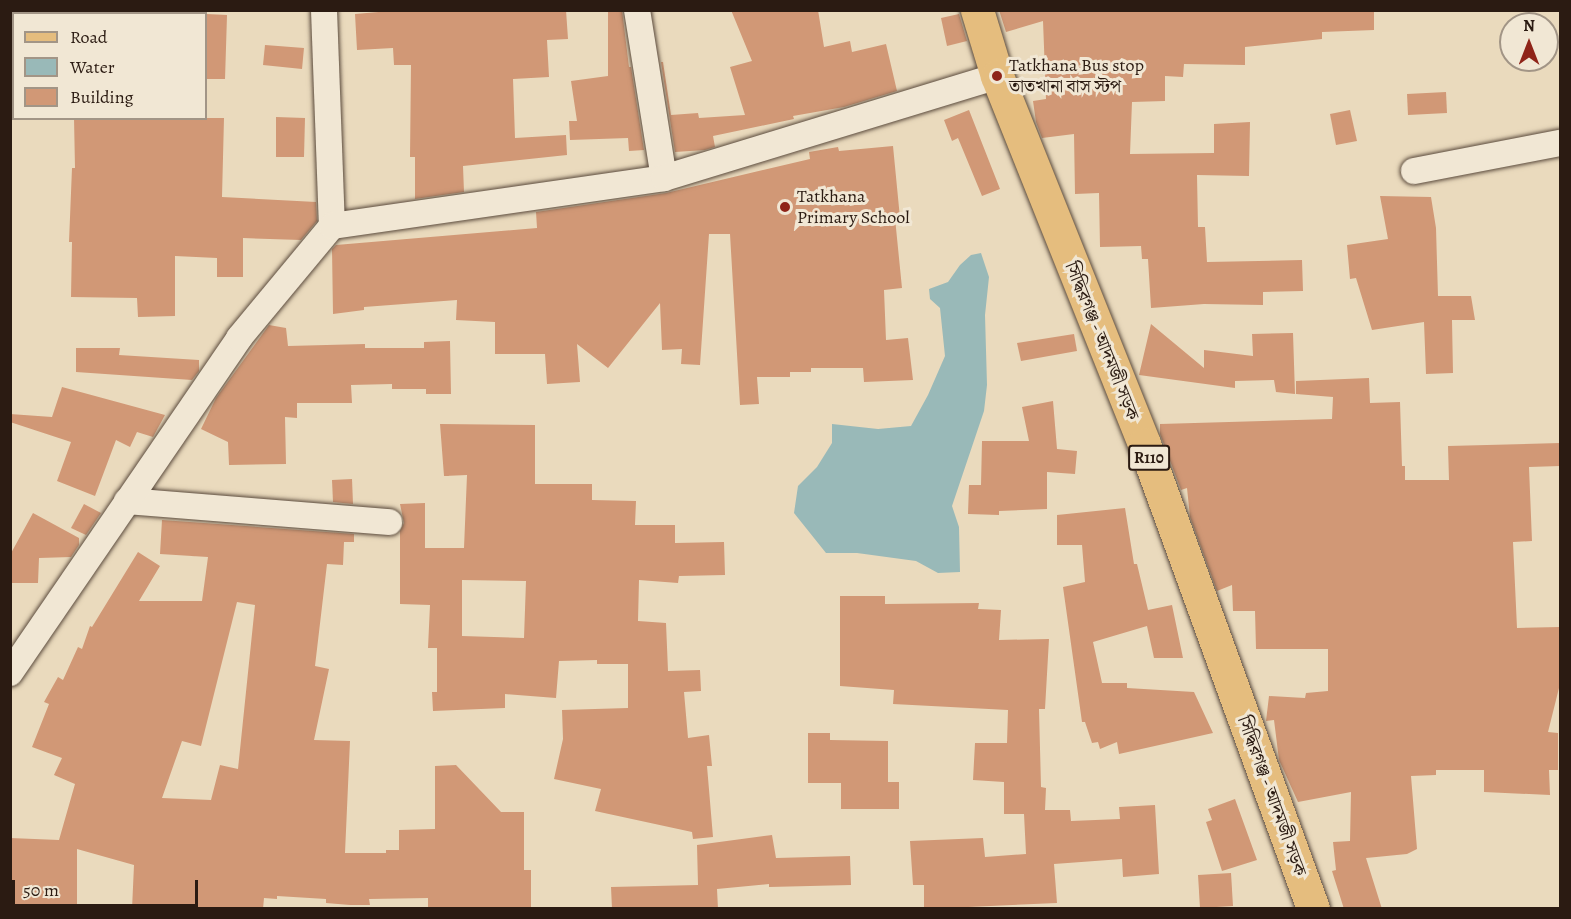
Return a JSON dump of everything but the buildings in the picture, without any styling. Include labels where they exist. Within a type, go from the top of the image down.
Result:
[{"type":"main road","name":"সিদ্ধিরগঞ্জ - আদমজী সড়ক","points":[[977,10],[997,76],[1144,444],[1313,909]]},
{"type":"street","points":[[324,10],[333,226]]},
{"type":"street","points":[[637,10],[664,178]]},
{"type":"street","points":[[10,674],[238,338],[333,226],[664,178],[997,76]]},
{"type":"street","points":[[1414,171],[1560,143]]},
{"type":"street","points":[[128,501],[389,522]]},
{"type":"water","points":[[981,253],[989,277],[985,315],[987,385],[984,411],[952,506],[959,527],[960,572],[938,573],[916,561],[857,553],[826,553],[794,513],[798,486],[817,467],[832,443],[832,424],[878,429],[911,426],[945,356],[940,308],[930,299],[929,289],[948,282],[960,265],[971,255]]},
{"type":"place","name":"Tatkhana Bus stop তাতখানা বাস স্টপ","points":[[997,76]]},
{"type":"place","name":"Tatkhana Primary School","points":[[785,207]]}]
